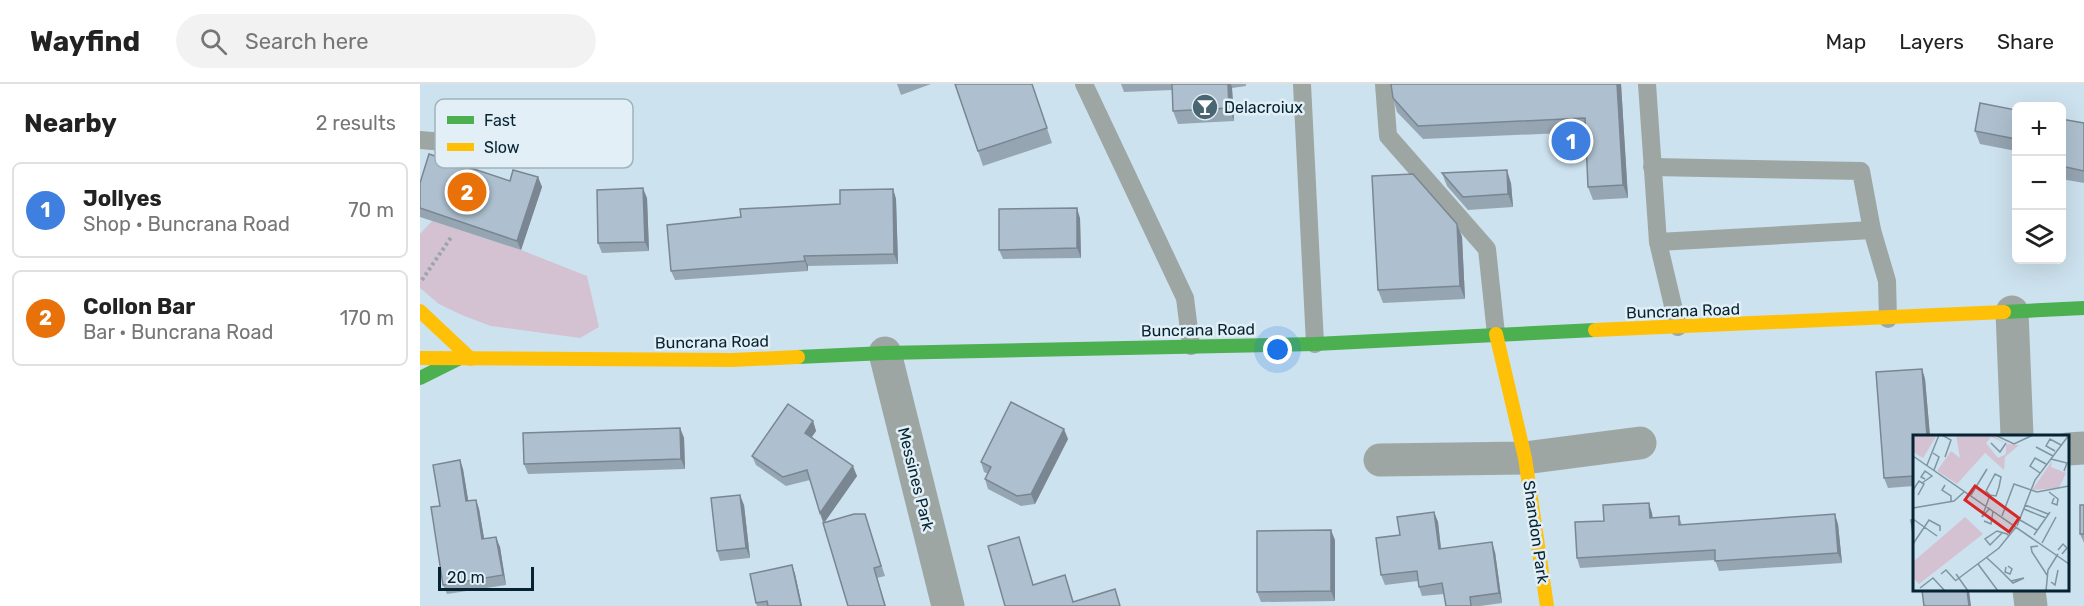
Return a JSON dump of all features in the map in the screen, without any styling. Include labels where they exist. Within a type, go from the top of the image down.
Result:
[{"type":"main road","name":"Buncrana Road","points":[[420,358],[732,360],[885,353],[1315,344],[1496,334],[1888,319],[2084,308]]},
{"type":"main road","points":[[420,311],[465,359],[420,378]]},
{"type":"main road","name":"Shandon Park","points":[[1496,334],[1525,458],[1547,606]]},
{"type":"street","points":[[2012,312],[2017,435]]},
{"type":"street","name":"Messines Park","points":[[885,353],[948,606]]},
{"type":"street","name":"Shandon Park","points":[[1380,460],[1525,458],[1640,443]]},
{"type":"street","points":[[2029,591],[2031,606]]},
{"type":"lane","points":[[1084,84],[1185,298],[1191,346]]},
{"type":"lane","points":[[1302,84],[1315,344]]},
{"type":"lane","points":[[1384,84],[1388,136],[1486,249],[1496,334]]},
{"type":"lane","points":[[1647,84],[1658,242],[1678,327]]},
{"type":"lane","points":[[420,140],[435,141]]},
{"type":"lane","points":[[1652,167],[1861,171],[1872,230],[1887,280],[1888,319]]},
{"type":"lane","points":[[1658,242],[1872,230]]},
{"type":"path","points":[[420,283],[452,236]]},
{"type":"shaded area","points":[[432,221],[521,250],[587,276],[599,327],[580,338],[491,326],[439,304],[420,288],[420,234]]},
{"type":"building","points":[[955,84],[1032,84],[1047,128],[978,151]]},
{"type":"building","points":[[1172,84],[1228,84],[1229,108],[1173,111]]},
{"type":"building","points":[[1391,84],[1617,84],[1623,185],[1588,187],[1585,118],[1418,126],[1393,98]]},
{"type":"building","points":[[1980,103],[2012,109],[2012,138],[1975,131]]},
{"type":"building","points":[[2066,120],[2084,123],[2084,171],[2066,167]]},
{"type":"building","points":[[429,154],[435,156],[435,168],[471,168],[510,181],[513,170],[538,177],[517,241],[420,208],[420,183]]},
{"type":"building","points":[[1507,170],[1508,194],[1463,197],[1442,173]]},
{"type":"building","points":[[1413,174],[1457,224],[1460,286],[1378,290],[1372,176]]},
{"type":"building","points":[[643,188],[645,242],[598,243],[597,190]]},
{"type":"building","points":[[893,189],[894,254],[804,256],[805,261],[671,271],[667,225],[741,217],[740,209],[840,204],[840,190]]},
{"type":"building","points":[[1077,208],[1077,248],[999,250],[999,209]]},
{"type":"building","points":[[1922,369],[1927,435],[1913,435],[1913,476],[1884,478],[1876,372]]},
{"type":"building","points":[[1011,402],[1064,429],[1031,494],[1017,496],[985,479],[991,467],[981,462]]},
{"type":"building","points":[[788,404],[813,421],[805,433],[853,466],[820,513],[807,470],[783,477],[752,456]]},
{"type":"building","points":[[680,428],[681,459],[524,464],[523,433]]},
{"type":"building","points":[[460,460],[466,501],[476,500],[482,539],[496,537],[503,575],[443,585],[431,507],[440,506],[433,465]]},
{"type":"building","points":[[740,495],[746,548],[717,551],[711,498]]},
{"type":"building","points":[[1649,503],[1650,518],[1679,516],[1679,525],[1835,514],[1838,553],[1715,561],[1715,550],[1577,558],[1575,522],[1604,521],[1603,505]]},
{"type":"building","points":[[2080,505],[2084,505],[2084,534],[2080,534]]},
{"type":"building","points":[[1434,512],[1439,549],[1492,542],[1499,593],[1470,597],[1471,606],[1446,606],[1442,583],[1419,587],[1417,571],[1381,575],[1376,538],[1400,535],[1397,517]]},
{"type":"building","points":[[854,514],[865,514],[881,566],[874,568],[885,606],[848,606],[823,523]]},
{"type":"building","points":[[1331,530],[1331,591],[1257,592],[1257,531]]},
{"type":"building","points":[[1019,537],[1033,585],[1065,575],[1073,602],[1115,589],[1120,606],[1005,606],[988,546]]},
{"type":"building","points":[[792,565],[801,606],[768,606],[767,601],[756,603],[750,574]]},
{"type":"building","points":[[1922,591],[1967,591],[1969,606],[1924,606]]},
{"type":"traffic: fast","points":[[2004,312],[2084,308]]},
{"type":"traffic: fast","points":[[798,357],[885,353],[1315,344],[1595,330]]},
{"type":"traffic: fast","points":[[420,378],[458,359]]},
{"type":"traffic: slow","points":[[420,311],[471,359]]},
{"type":"traffic: slow","points":[[1595,330],[2004,312]]},
{"type":"traffic: slow","points":[[1496,334],[1525,458],[1547,606]]},
{"type":"traffic: slow","points":[[420,358],[732,360],[798,357]]},
{"type":"place","name":"Delacroiux","points":[[1205,107]]},
{"type":"place","name":"Jollyes","points":[[1571,141]]},
{"type":"place","name":"Collon Bar","points":[[467,192]]}]
